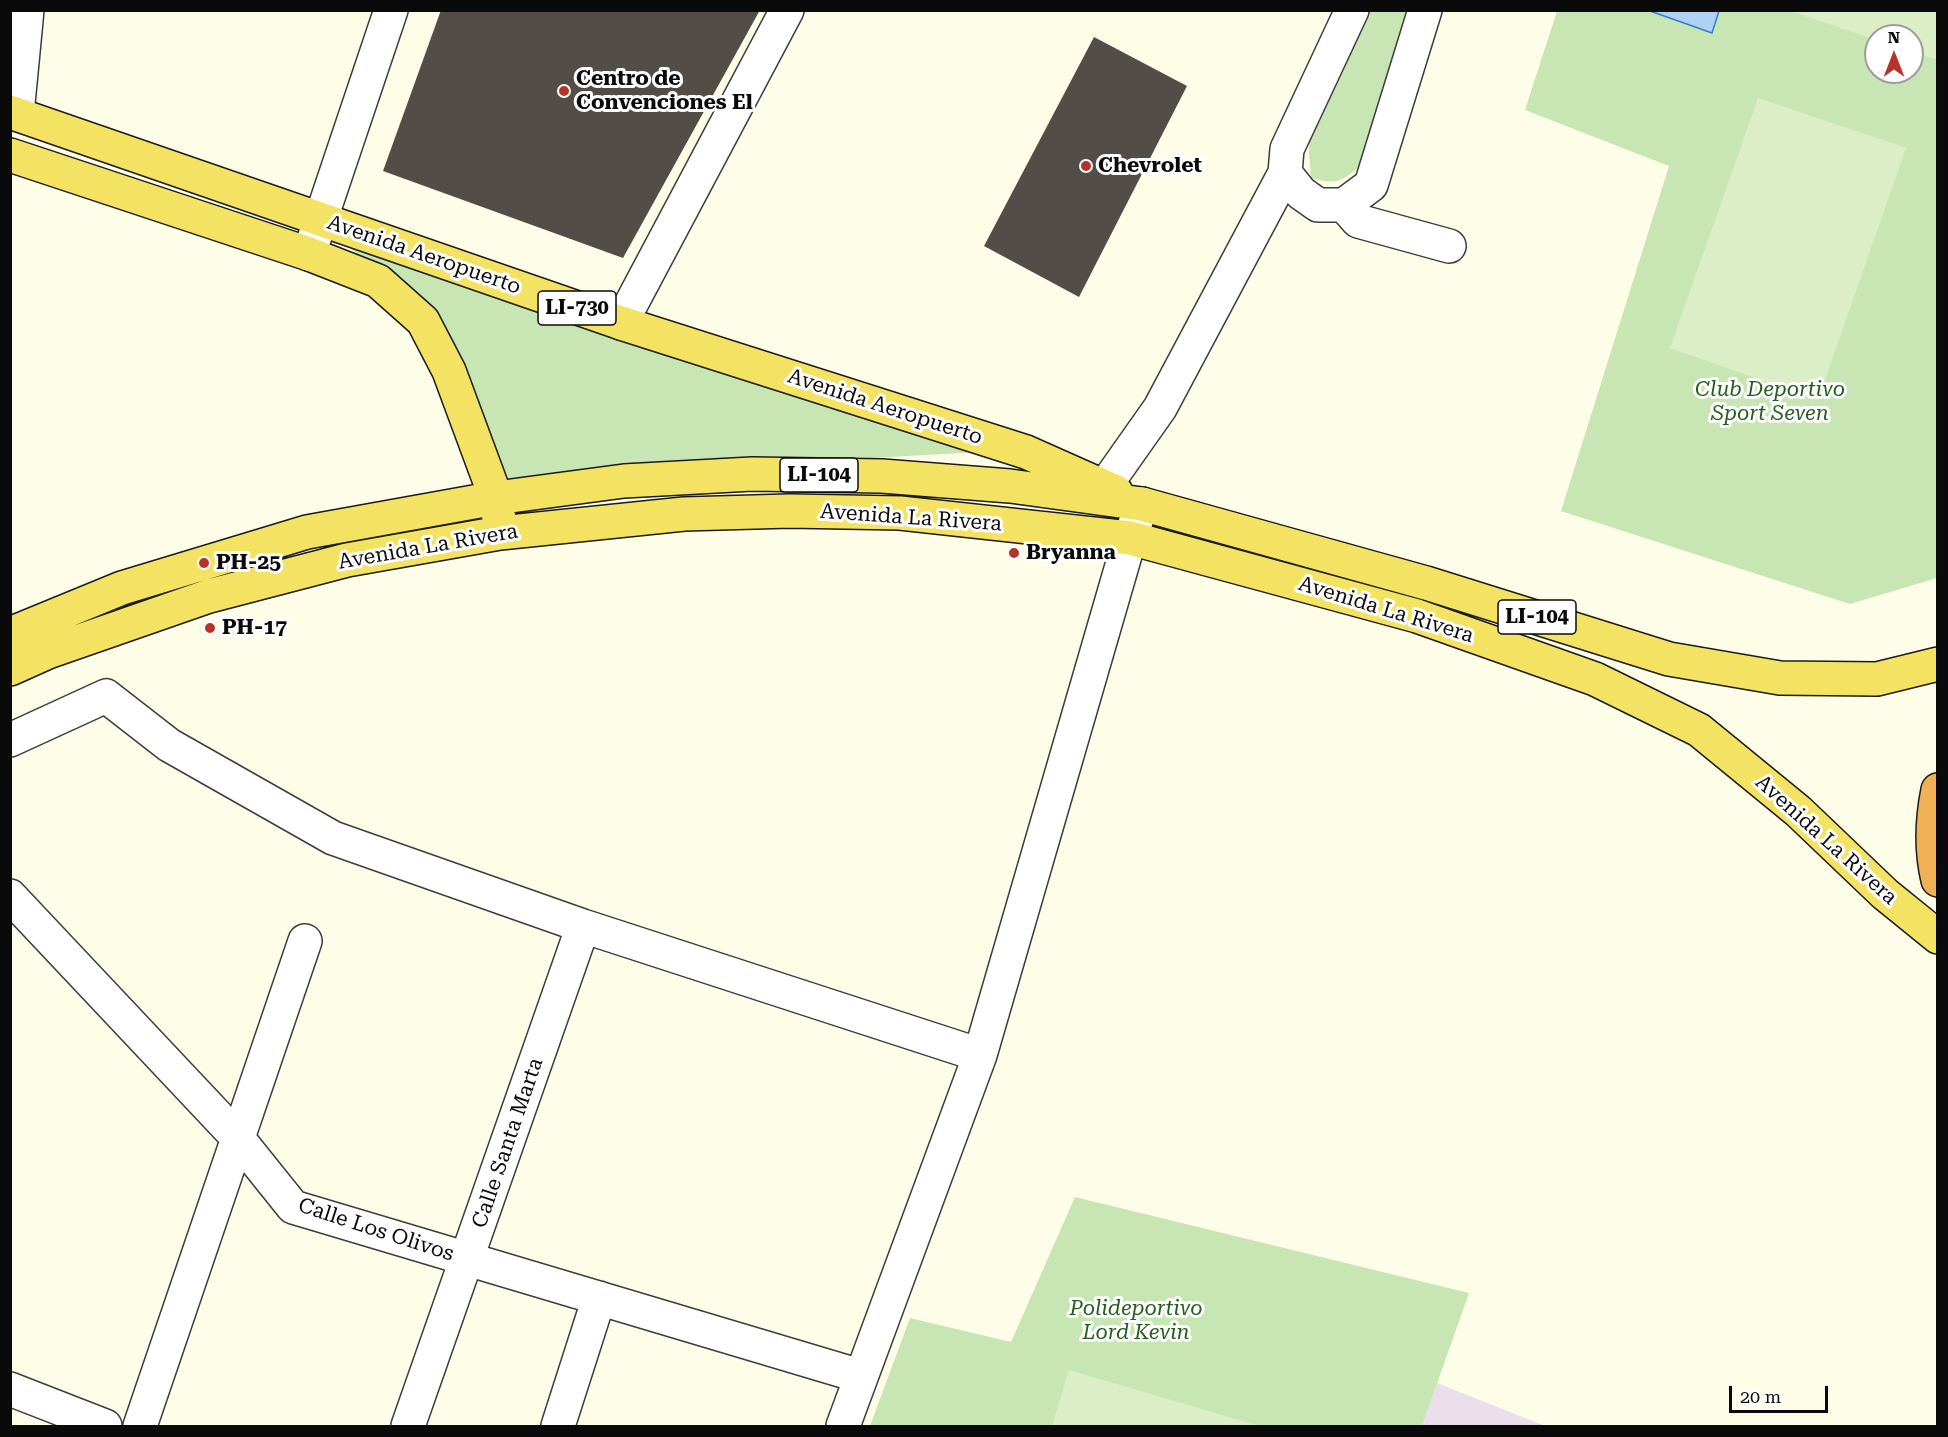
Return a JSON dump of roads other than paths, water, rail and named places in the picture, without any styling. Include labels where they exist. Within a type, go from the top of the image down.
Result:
[{"type":"highway","points":[[1938,790],[1934,813],[1934,864],[1938,880]]},
{"type":"main road","name":"Avenida Aeropuerto","points":[[14,113],[621,323],[1026,452],[1142,504]]},
{"type":"main road","name":"Avenida Aeropuerto","points":[[10,155],[309,254],[378,281],[423,321],[449,371],[496,498],[500,532]]},
{"type":"main road","name":"Avenida La Rivera","points":[[10,634],[122,588],[307,532],[496,498],[624,481],[753,474],[882,476],[1010,486],[1142,504],[1426,583],[1670,659],[1780,678],[1877,679],[1938,664]]},
{"type":"main road","name":"Avenida La Rivera","points":[[10,669],[48,652],[209,596],[347,560],[500,532],[684,514],[790,511],[900,513],[1130,538],[1417,616],[1595,679],[1699,730],[1798,811],[1885,894],[1938,937]]},
{"type":"street","points":[[14,113],[27,10]]},
{"type":"street","points":[[309,254],[323,220],[391,10]]},
{"type":"street","points":[[621,323],[787,10]]},
{"type":"street","points":[[1105,486],[1160,408],[1285,173],[1287,149],[1352,10]]},
{"type":"street","points":[[1285,173],[1301,193],[1318,205],[1344,205],[1371,184],[1425,10]]},
{"type":"street","points":[[1344,205],[1358,220],[1449,246]]},
{"type":"street","points":[[843,1426],[980,1055],[1130,538],[1142,504]]},
{"type":"street","points":[[10,740],[106,696],[169,745],[333,838],[583,926],[980,1055]]},
{"type":"street","name":"Calle Los Olivos","points":[[10,896],[236,1136],[293,1207],[860,1376]]},
{"type":"street","name":"Calle Santa Marta","points":[[408,1426],[583,926]]},
{"type":"street","points":[[140,1426],[236,1136],[305,941]]},
{"type":"street","points":[[558,1426],[599,1298]]},
{"type":"street","points":[[10,1389],[105,1426]]},
{"type":"water","points":[[1650,11],[1719,11],[1712,33]]},
{"type":"place","name":"Centro de Convenciones El","points":[[564,91]]},
{"type":"place","name":"Chevrolet","points":[[1086,166]]},
{"type":"place","name":"Bryanna","points":[[1014,553]]},
{"type":"place","name":"PH-25","points":[[204,563]]},
{"type":"place","name":"PH-17","points":[[210,628]]},
{"type":"park label","name":"Club Deportivo Sport Seven","points":[[1770,402]]},
{"type":"park label","name":"Polideportivo Lord Kevin","points":[[1136,1321]]}]
